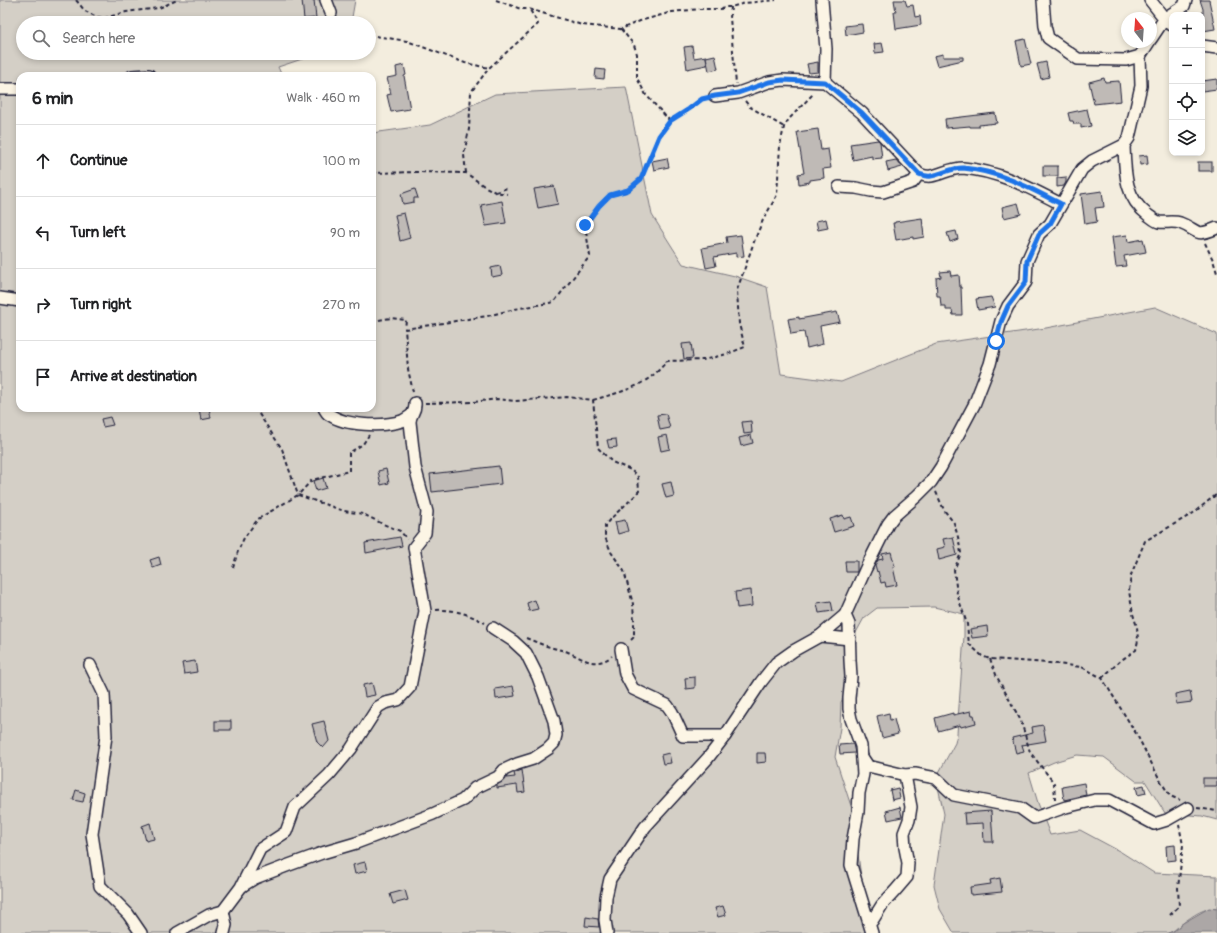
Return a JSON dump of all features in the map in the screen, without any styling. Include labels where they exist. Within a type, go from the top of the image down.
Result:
[{"type":"street","points":[[326,0],[331,13]]},
{"type":"street","points":[[822,0],[826,49],[825,82]]},
{"type":"street","points":[[1043,0],[1045,26],[1048,38],[1078,59],[1126,60],[1140,56]]},
{"type":"street","points":[[1150,0],[1168,22]]},
{"type":"street","points":[[1157,32],[1184,6],[1186,0]]},
{"type":"street","points":[[1205,46],[1217,48]]},
{"type":"street","points":[[607,933],[605,920],[606,898],[610,879],[645,827],[708,758],[776,663],[793,651],[820,636],[845,615],[888,524],[894,516],[931,482],[941,467],[974,405],[990,364],[1001,322],[1008,306],[1026,282],[1027,261],[1039,234],[1050,224],[1082,169],[1092,161],[1124,145],[1129,138],[1141,86],[1140,56],[1145,48]]},
{"type":"street","points":[[715,96],[738,93],[769,82],[783,80],[825,82],[862,113],[919,174],[930,176],[952,169],[962,168],[988,172],[1016,181],[1061,204]]},
{"type":"street","points":[[0,89],[16,89]]},
{"type":"street","points":[[1124,145],[1125,175],[1134,200],[1143,211],[1158,222],[1180,223],[1199,234],[1209,232],[1217,228]]},
{"type":"street","points":[[839,187],[883,192],[913,182],[919,174]]},
{"type":"street","points":[[0,298],[16,300]]},
{"type":"street","points":[[327,412],[340,420],[360,424],[379,425],[402,421],[415,411],[415,403]]},
{"type":"street","points":[[177,933],[208,915],[223,910],[241,887],[260,849],[286,832],[295,807],[329,775],[351,749],[378,707],[385,703],[398,700],[410,687],[425,611],[414,547],[425,533],[428,512],[415,467],[410,416]]},
{"type":"street","points":[[845,615],[849,624],[850,639],[851,677],[849,709],[861,746],[863,774],[859,793],[851,865],[872,933]]},
{"type":"street","points":[[241,887],[255,878],[289,865],[356,843],[433,814],[463,800],[475,788],[498,777],[504,770],[533,759],[554,743],[556,735],[554,721],[538,677],[526,653],[493,628]]},
{"type":"street","points":[[820,636],[850,639]]},
{"type":"street","points":[[622,649],[625,674],[633,689],[667,705],[672,712],[683,736],[725,736]]},
{"type":"street","points":[[90,666],[104,694],[106,736],[92,834],[100,886],[128,914],[141,933]]},
{"type":"street","points":[[862,757],[868,766],[905,775],[915,774],[936,778],[954,795],[1020,808],[1034,818],[1056,810],[1095,800],[1109,800],[1154,824],[1167,820],[1188,808]]},
{"type":"street","points":[[872,921],[882,905],[896,891],[906,877],[908,863],[904,833],[909,820],[911,807],[905,775]]},
{"type":"street","points":[[223,910],[226,925],[224,933]]},
{"type":"path","points":[[76,0],[85,11],[95,16]]},
{"type":"path","points":[[112,16],[126,12],[159,8],[177,0]]},
{"type":"path","points":[[496,0],[521,9],[582,25],[621,29],[640,21],[672,12],[700,9],[721,9],[724,7],[732,7],[745,3],[776,0]]},
{"type":"path","points":[[732,7],[730,18],[733,64],[738,93],[750,107],[768,116],[784,127]]},
{"type":"path","points":[[466,173],[464,155],[469,129],[471,92],[489,68],[538,24],[529,10]]},
{"type":"path","points":[[621,29],[634,45],[637,54],[638,78],[646,95],[670,121]]},
{"type":"path","points":[[376,36],[407,41],[465,63],[489,68]]},
{"type":"path","points":[[376,320],[391,318],[406,320],[405,328],[408,369],[415,403],[474,402],[496,399],[515,401],[567,397],[592,400],[640,385],[659,371],[668,361],[703,360],[745,348],[739,324],[737,290],[763,220],[777,195],[780,146],[784,127],[804,103],[825,82]]},
{"type":"path","points":[[405,328],[487,316],[554,302],[590,256],[585,225],[599,206],[610,195],[628,190],[641,179],[659,136],[670,121],[702,99],[715,96]]},
{"type":"path","points":[[376,173],[466,173],[495,192],[507,194]]},
{"type":"path","points":[[495,192],[507,188]]},
{"type":"path","points":[[1199,234],[1206,244],[1217,273]]},
{"type":"path","points":[[523,636],[549,647],[567,652],[582,660],[595,663],[606,661],[622,649],[634,637],[633,604],[624,571],[611,552],[605,537],[605,526],[614,515],[628,504],[639,491],[638,477],[631,470],[612,462],[598,448],[592,400]]},
{"type":"path","points":[[258,412],[282,449],[298,495]]},
{"type":"path","points":[[233,568],[244,538],[258,519],[298,495],[312,480],[349,471],[349,452],[363,444],[369,434]]},
{"type":"path","points":[[931,482],[944,510],[954,523],[958,537],[961,553],[954,570],[958,594],[967,624],[969,644],[982,656],[990,659],[1082,667],[1102,678],[1137,735],[1170,796],[1183,801],[1188,808],[1217,811]]},
{"type":"path","points":[[1102,678],[1120,661],[1136,650],[1138,640],[1137,627],[1129,591],[1131,575],[1146,541],[1192,514],[1217,494]]},
{"type":"path","points":[[298,495],[344,511],[363,514],[400,531],[414,547]]},
{"type":"path","points":[[425,611],[448,609],[472,616],[493,628]]},
{"type":"path","points":[[990,659],[997,677],[1021,721],[1030,752],[1054,783],[1056,810]]},
{"type":"path","points":[[1167,820],[1178,824],[1183,845],[1178,888],[1179,906],[1170,915]]},
{"type":"shaded area","points":[[0,0],[355,0],[352,16],[16,16],[16,60],[299,60],[278,67],[280,72],[16,72],[16,412],[376,412],[376,132],[430,125],[495,94],[626,87],[652,215],[683,264],[735,276],[767,287],[781,374],[841,382],[936,344],[1046,328],[1155,307],[1217,334],[1217,820],[1202,816],[1165,813],[1145,781],[1136,781],[1104,757],[1077,755],[1054,762],[1029,773],[1050,835],[1080,830],[1121,852],[1154,873],[1217,876],[1217,909],[1213,908],[1199,912],[1168,933],[954,933],[940,909],[934,885],[944,814],[936,778],[955,743],[957,734],[964,636],[964,614],[934,607],[877,608],[864,618],[852,640],[845,694],[841,702],[840,728],[835,757],[852,809],[863,892],[875,933],[0,933]]},
{"type":"shaded area","points":[[1209,908],[1217,909],[1217,933],[1168,933],[1174,931],[1183,923]]},
{"type":"building","points":[[302,0],[314,0],[316,16],[304,16]]},
{"type":"building","points":[[894,0],[905,0],[907,6],[913,5],[915,17],[920,16],[921,25],[896,29]]},
{"type":"building","points":[[1200,0],[1209,0],[1215,29],[1205,31],[1205,12],[1203,12]]},
{"type":"building","points":[[862,24],[863,32],[846,35],[845,26]]},
{"type":"building","points":[[1025,39],[1031,64],[1021,66],[1016,41]]},
{"type":"building","points":[[882,43],[884,52],[875,53],[874,44]]},
{"type":"building","points":[[692,46],[694,58],[706,56],[707,65],[687,69],[684,47]]},
{"type":"building","points":[[943,54],[943,57],[963,57],[963,60],[937,66],[934,56]]},
{"type":"building","points":[[715,55],[718,69],[709,71],[706,57]]},
{"type":"building","points":[[818,62],[818,72],[809,73],[807,64]]},
{"type":"building","points":[[1046,62],[1049,77],[1041,79],[1037,64]]},
{"type":"building","points":[[404,65],[406,75],[404,76],[410,109],[391,112],[387,95],[391,94],[387,78],[397,76],[396,67]]},
{"type":"building","points":[[596,69],[605,70],[604,79],[595,78]]},
{"type":"building","points":[[1104,78],[1105,82],[1119,81],[1121,101],[1094,104],[1089,82]]},
{"type":"building","points":[[1217,79],[1217,89],[1205,91],[1205,81]]},
{"type":"building","points":[[1087,109],[1091,126],[1081,128],[1081,124],[1074,124],[1073,121],[1070,121],[1068,113]]},
{"type":"building","points":[[995,113],[997,123],[979,125],[979,127],[970,126],[946,128],[945,119]]},
{"type":"building","points":[[818,129],[821,150],[828,149],[831,168],[823,169],[824,178],[810,180],[810,182],[799,184],[798,174],[804,173],[797,132]]},
{"type":"building","points":[[878,140],[880,142],[882,158],[872,159],[872,156],[853,160],[850,144]]},
{"type":"building","points":[[1147,155],[1148,164],[1140,165],[1139,156]]},
{"type":"building","points":[[667,158],[669,167],[654,170],[652,161]]},
{"type":"building","points":[[896,160],[902,167],[888,171],[886,162]]},
{"type":"building","points":[[1198,162],[1212,162],[1212,171],[1198,171]]},
{"type":"building","points":[[1043,166],[1058,166],[1058,176],[1043,176]]},
{"type":"building","points":[[1066,177],[1064,186],[1057,187],[1057,178]]},
{"type":"building","points":[[554,186],[558,204],[538,208],[534,189]]},
{"type":"building","points":[[415,189],[418,198],[414,198],[414,202],[403,204],[401,194]]},
{"type":"building","points":[[1102,191],[1104,207],[1095,208],[1097,222],[1085,224],[1081,194]]},
{"type":"building","points":[[502,201],[506,223],[486,226],[481,205]]},
{"type":"building","points":[[1018,203],[1021,214],[1004,218],[1002,207]]},
{"type":"building","points":[[404,213],[410,238],[400,241],[395,215]]},
{"type":"building","points":[[922,218],[924,237],[896,240],[893,223]]},
{"type":"building","points":[[826,219],[828,228],[818,230],[816,221]]},
{"type":"building","points":[[956,231],[958,239],[950,242],[947,233]]},
{"type":"building","points":[[741,235],[744,256],[736,257],[736,253],[714,257],[716,266],[706,268],[702,248],[727,243],[726,237]]},
{"type":"building","points":[[1127,235],[1128,242],[1143,239],[1146,252],[1124,256],[1126,266],[1116,267],[1112,237]]},
{"type":"building","points":[[500,266],[502,275],[492,277],[491,268]]},
{"type":"building","points":[[950,271],[951,276],[959,275],[962,315],[953,315],[952,310],[946,310],[946,306],[941,306],[940,296],[937,296],[936,278],[941,277],[940,272]]},
{"type":"building","points":[[991,297],[995,307],[978,310],[976,299]]},
{"type":"building","points":[[837,312],[840,322],[820,326],[823,344],[807,348],[804,332],[791,334],[788,319],[799,317],[799,319]]},
{"type":"building","points":[[691,343],[693,358],[684,359],[682,344]]},
{"type":"building","points":[[200,412],[210,412],[211,418],[201,420]]},
{"type":"building","points":[[666,414],[670,428],[660,430],[657,415]]},
{"type":"building","points":[[110,417],[113,425],[103,427],[101,419]]},
{"type":"building","points":[[751,421],[752,433],[744,434],[742,422]]},
{"type":"building","points":[[667,435],[670,449],[661,451],[658,437]]},
{"type":"building","points":[[751,435],[753,443],[741,446],[739,438]]},
{"type":"building","points":[[616,439],[617,447],[609,448],[607,440]]},
{"type":"building","points":[[499,466],[501,484],[432,492],[430,474]]},
{"type":"building","points":[[386,469],[389,483],[381,485],[378,471]]},
{"type":"building","points":[[323,478],[326,488],[316,491],[313,481]]},
{"type":"building","points":[[671,482],[674,496],[666,498],[662,484]]},
{"type":"building","points":[[843,515],[844,519],[851,517],[854,526],[834,532],[830,519]]},
{"type":"building","points":[[625,520],[628,531],[618,534],[615,522]]},
{"type":"building","points":[[400,537],[402,546],[366,553],[365,543]]},
{"type":"building","points":[[953,537],[957,555],[939,560],[937,549],[945,547],[943,539]]},
{"type":"building","points":[[891,552],[895,567],[893,567],[897,585],[886,587],[885,582],[881,583],[875,565],[878,560],[883,559],[882,554]]},
{"type":"building","points":[[159,557],[161,565],[153,568],[150,560]]},
{"type":"building","points":[[845,561],[857,561],[857,572],[846,572]]},
{"type":"building","points":[[751,590],[752,606],[737,608],[735,592]]},
{"type":"building","points":[[535,600],[538,609],[529,611],[527,603]]},
{"type":"building","points":[[831,601],[833,611],[819,613],[817,603]]},
{"type":"building","points":[[987,626],[988,636],[972,638],[970,629]]},
{"type":"building","points":[[195,661],[197,672],[184,674],[182,663]]},
{"type":"building","points":[[695,677],[695,688],[686,689],[685,678]]},
{"type":"building","points":[[372,683],[375,695],[365,697],[363,685]]},
{"type":"building","points":[[513,686],[515,696],[496,699],[495,689]]},
{"type":"building","points":[[1190,691],[1192,702],[1176,704],[1175,694]]},
{"type":"building","points":[[971,711],[972,715],[974,715],[976,723],[961,727],[960,725],[938,731],[935,718],[953,713],[953,715]]},
{"type":"building","points":[[889,713],[890,720],[894,719],[898,734],[882,738],[877,716]]},
{"type":"building","points":[[215,721],[231,721],[231,730],[215,730]]},
{"type":"building","points":[[324,721],[329,741],[323,748],[317,742],[312,724]]},
{"type":"building","points":[[1043,725],[1046,741],[1022,745],[1024,751],[1016,753],[1012,738],[1033,733],[1032,727]]},
{"type":"building","points":[[853,744],[855,753],[840,754],[839,745]]},
{"type":"building","points":[[669,753],[671,763],[663,764],[661,755]]},
{"type":"building","points":[[757,753],[765,753],[766,762],[757,763]]},
{"type":"building","points":[[522,770],[525,792],[518,793],[517,785],[497,788],[497,785],[506,778],[515,777],[514,773]]},
{"type":"building","points":[[1203,778],[1217,778],[1217,786],[1203,786]]},
{"type":"building","points":[[1084,783],[1086,795],[1064,800],[1062,787]]},
{"type":"building","points":[[1144,785],[1146,793],[1138,795],[1136,787]]},
{"type":"building","points":[[898,788],[900,798],[892,800],[890,790]]},
{"type":"building","points":[[76,790],[85,793],[83,802],[73,800]]},
{"type":"building","points":[[900,807],[902,817],[888,820],[886,811]]},
{"type":"building","points":[[991,811],[993,842],[984,842],[983,823],[965,824],[964,813]]},
{"type":"building","points":[[150,823],[154,839],[146,841],[142,826]]},
{"type":"building","points":[[1175,845],[1176,860],[1167,861],[1166,846]]},
{"type":"building","points":[[365,862],[367,871],[355,874],[353,865]]},
{"type":"building","points":[[1000,878],[1002,892],[971,895],[970,887],[991,884],[990,880]]},
{"type":"building","points":[[405,890],[408,900],[393,904],[390,894]]},
{"type":"building","points":[[723,906],[726,915],[718,917],[715,908]]},
{"type":"building","points":[[586,917],[598,919],[599,927],[585,926]]},
{"type":"route","points":[[585,225],[599,206],[610,195],[628,190],[641,179],[659,136],[670,121],[702,99],[734,94],[769,82],[783,80],[825,82],[862,113],[919,174],[930,176],[952,169],[962,168],[988,172],[1016,181],[1061,204],[1050,224],[1039,234],[1027,261],[1026,282],[1008,306],[1001,322],[996,341]]}]
